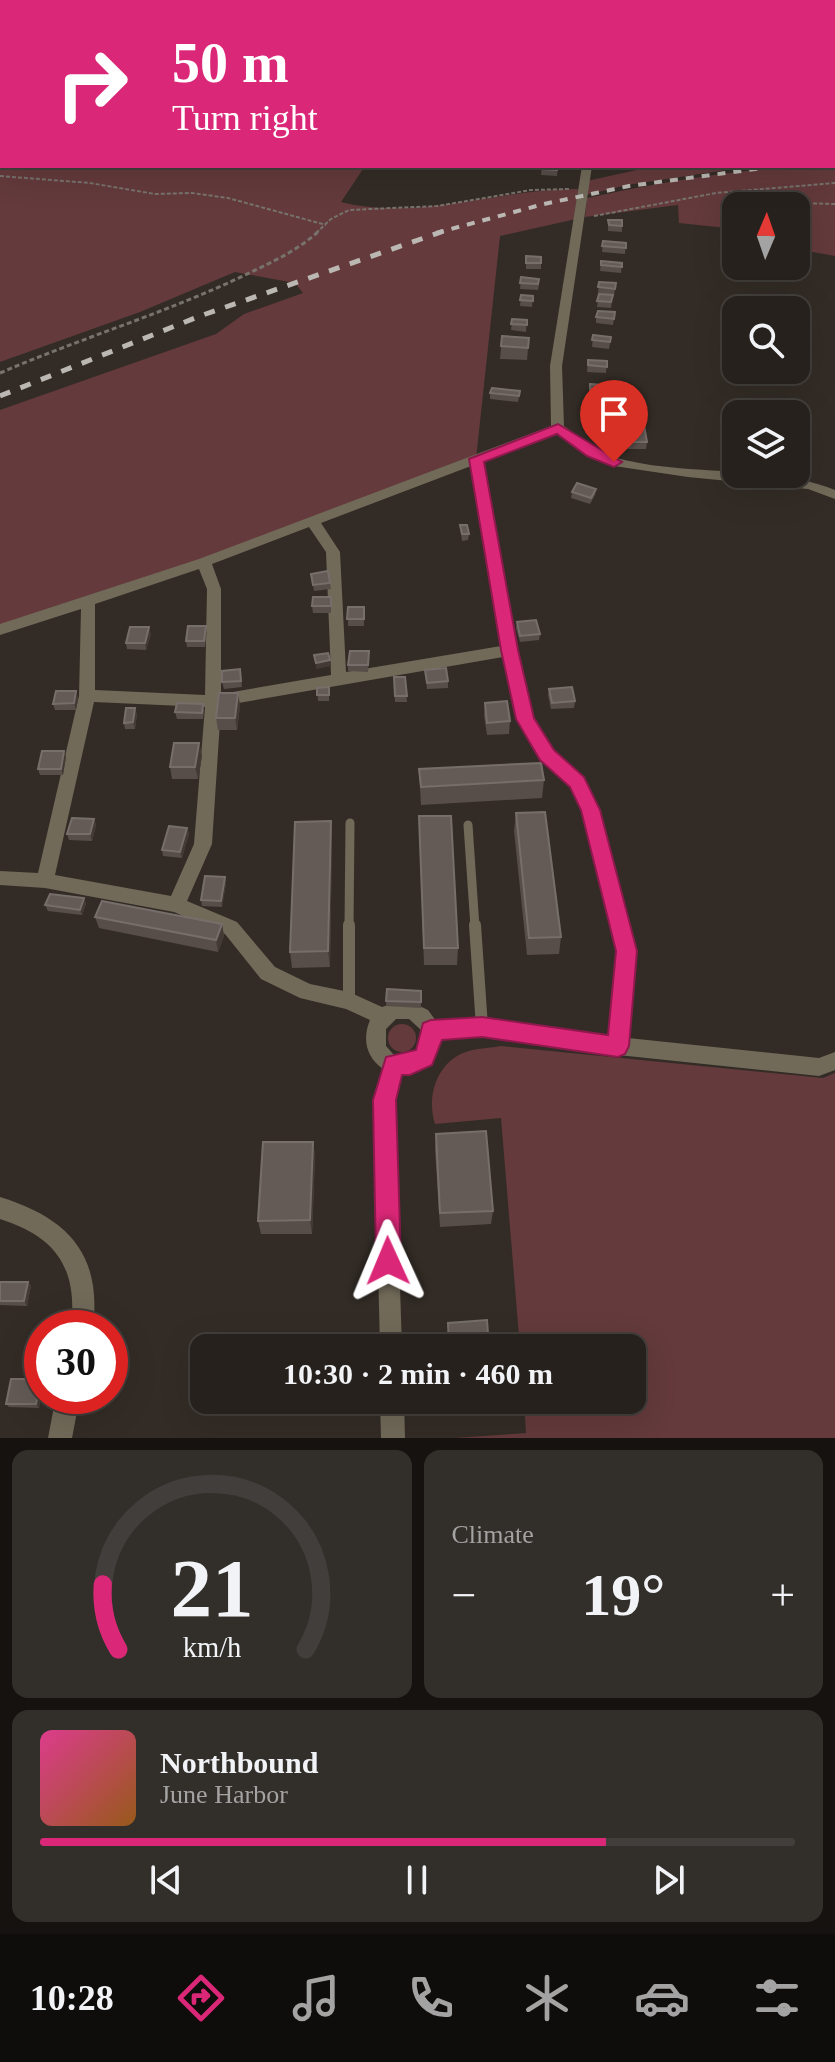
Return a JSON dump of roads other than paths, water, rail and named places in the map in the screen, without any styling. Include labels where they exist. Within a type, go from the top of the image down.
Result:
[{"type":"street","points":[[587,168],[556,366],[558,428],[592,453],[614,462],[810,485],[835,495]]},
{"type":"street","points":[[0,630],[204,562],[558,428]]},
{"type":"street","points":[[476,459],[509,650],[525,719],[547,755],[577,782],[591,810],[626,951],[618,1046]]},
{"type":"street","points":[[313,522],[333,552],[339,679]]},
{"type":"street","points":[[176,905],[203,844],[213,701],[214,589],[204,562]]},
{"type":"street","points":[[45,881],[87,696],[88,601]]},
{"type":"street","points":[[87,696],[213,701],[509,650]]},
{"type":"street","points":[[0,878],[45,881],[176,905],[231,928],[268,973],[307,992],[349,1001],[383,1017]]},
{"type":"street","points":[[395,1011],[408,1011],[425,1020],[431,1030],[431,1044],[424,1057],[410,1064],[394,1064],[382,1058],[373,1040],[375,1027],[383,1017],[395,1011]]},
{"type":"street","points":[[431,1030],[482,1027],[618,1046],[819,1067],[835,1061]]},
{"type":"street","points":[[391,1334],[384,1100],[394,1064]]},
{"type":"street","points":[[0,1208],[22,1213],[58,1236],[79,1265],[86,1310]]},
{"type":"street","points":[[60,1438],[65,1414]]},
{"type":"street","points":[[392,1414],[393,1438]]},
{"type":"lane","points":[[349,1001],[350,823]]},
{"type":"lane","points":[[468,825],[482,1027]]},
{"type":"railway","points":[[436,233],[544,204],[629,186],[763,168]]},
{"type":"railway","points":[[0,396],[200,316],[444,231]]}]
